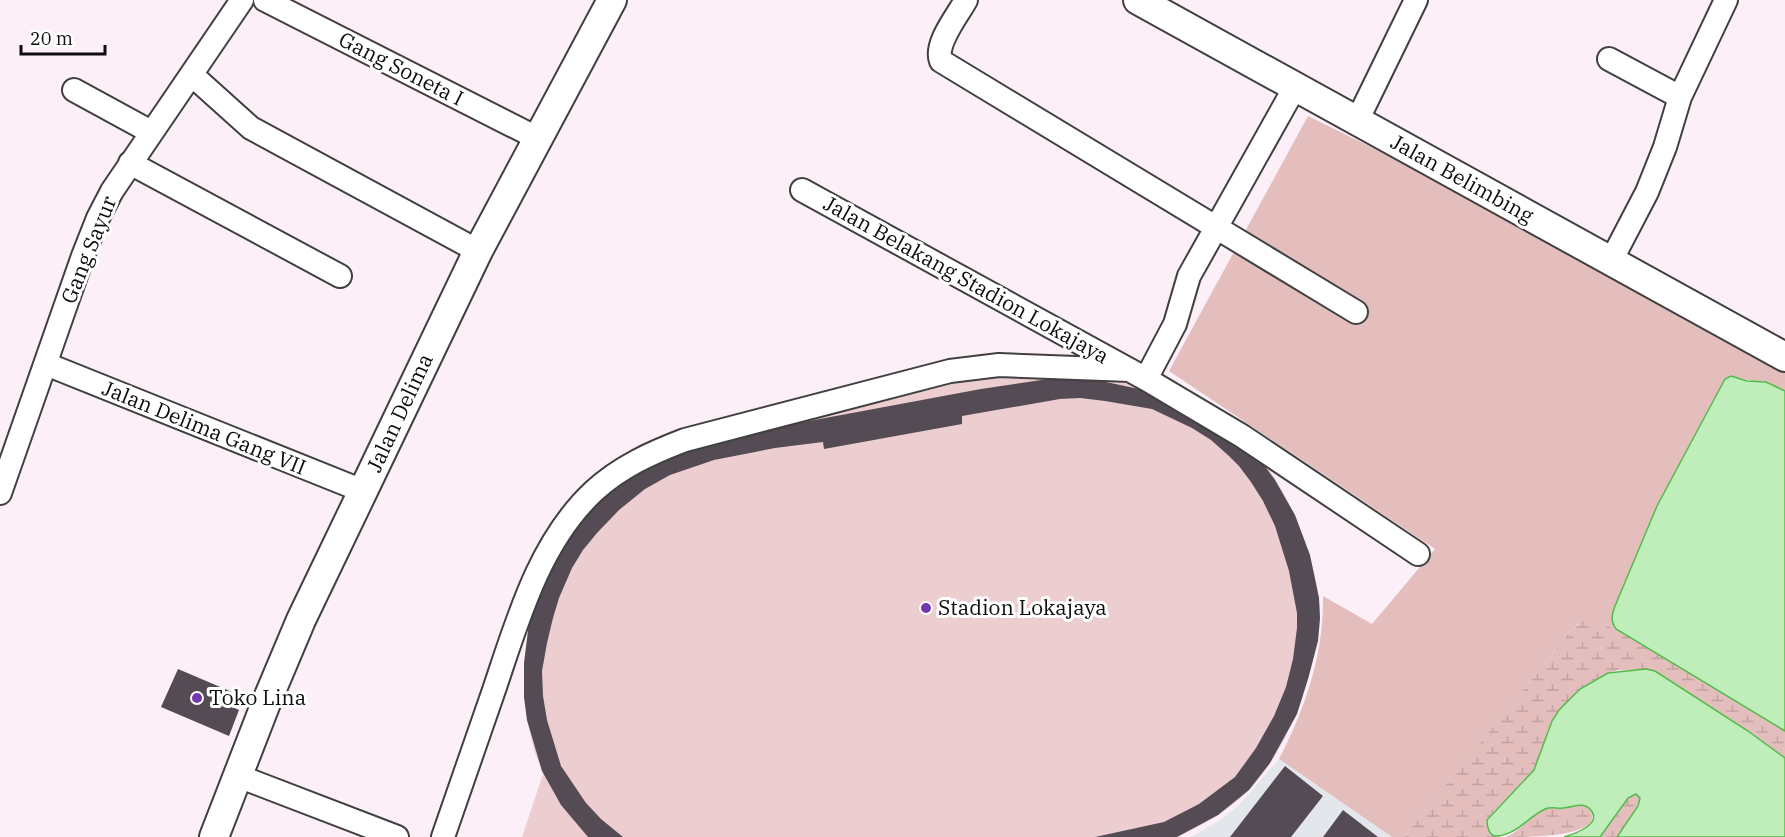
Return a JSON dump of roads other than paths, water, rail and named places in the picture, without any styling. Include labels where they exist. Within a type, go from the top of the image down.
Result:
[{"type":"street","name":"Gang Sayur","points":[[0,493],[98,218],[130,163],[242,0]]},
{"type":"street","name":"Gang Soneta I","points":[[265,0],[537,138]]},
{"type":"street","name":"Jalan Delima","points":[[214,837],[266,703],[363,491],[478,251],[612,0]]},
{"type":"street","points":[[966,0],[941,44],[939,56],[942,61],[1356,312]]},
{"type":"street","name":"Jalan Belimbing","points":[[1138,0],[1785,357]]},
{"type":"street","points":[[1357,121],[1416,0]]},
{"type":"street","points":[[1611,261],[1647,192],[1665,147],[1680,98],[1726,0]]},
{"type":"street","points":[[1609,59],[1680,98]]},
{"type":"street","points":[[192,75],[251,128],[478,251]]},
{"type":"street","points":[[1138,374],[1175,324],[1186,283],[1295,87]]},
{"type":"street","points":[[74,90],[152,132]]},
{"type":"street","points":[[130,163],[340,276]]},
{"type":"street","name":"Jalan Belakang Stadion Lokajaya","points":[[802,190],[1138,374],[1242,436],[1418,554]]},
{"type":"street","name":"Jalan Delima Gang VII","points":[[46,364],[363,491]]},
{"type":"street","name":"Jalan Belakang Stadion Lokajaya","points":[[443,837],[510,644],[544,561],[555,540],[581,505],[606,480],[622,468],[658,450],[685,440],[950,371],[999,365],[1138,374]]},
{"type":"street","points":[[238,776],[397,837]]},
{"type":"place","name":"Stadion Lokajaya","points":[[926,608]]},
{"type":"place","name":"Toko Lina","points":[[197,698]]}]
